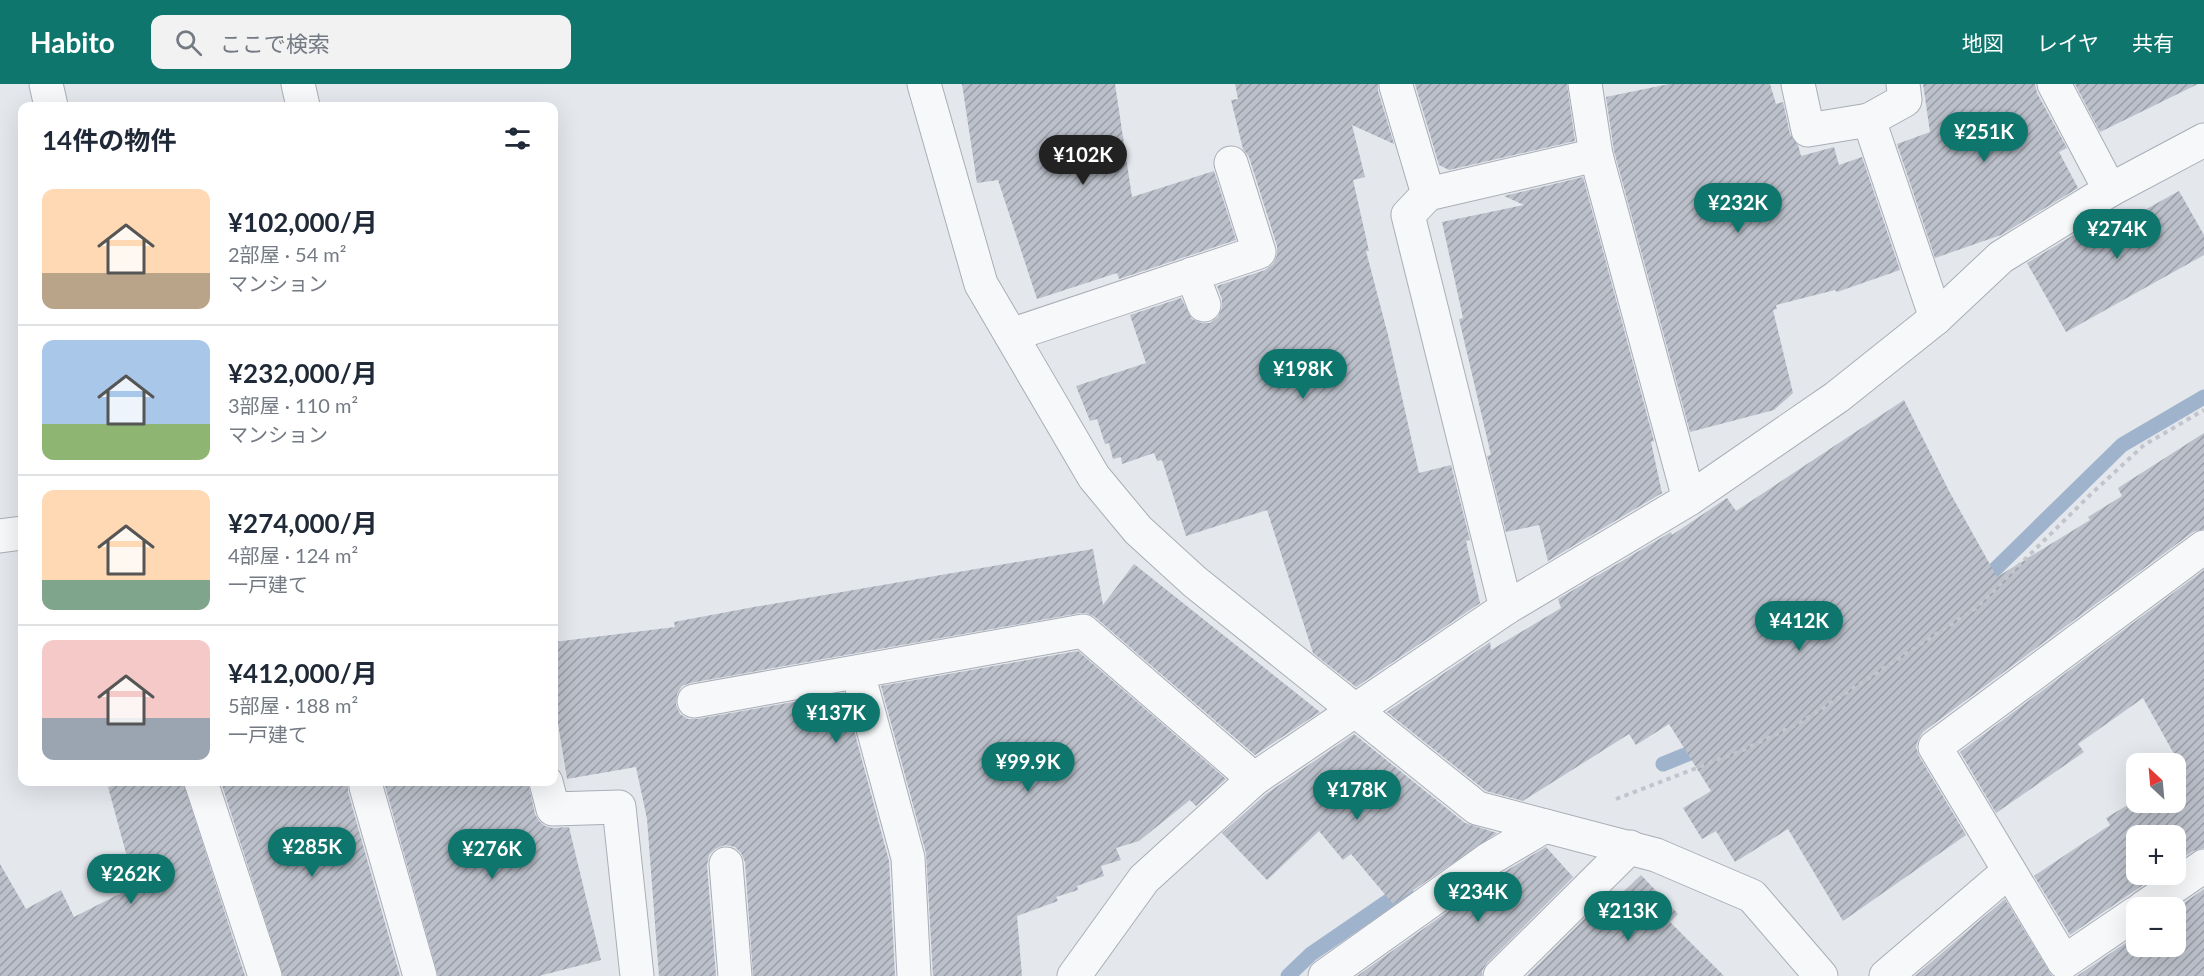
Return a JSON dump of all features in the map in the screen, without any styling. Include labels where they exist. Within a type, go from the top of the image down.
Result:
[{"type":"street","points":[[46,84],[50,102]]},
{"type":"street","points":[[298,84],[302,102]]},
{"type":"street","points":[[924,84],[981,284],[1094,477],[1138,530],[1195,582],[1477,808],[1656,855],[1752,896],[1821,976]]},
{"type":"street","points":[[1585,84],[1596,155],[1689,499]]},
{"type":"street","points":[[1798,84],[1808,130],[1869,120],[1905,100],[1903,84]]},
{"type":"street","points":[[2054,84],[2110,190]]},
{"type":"street","points":[[1396,86],[1428,194]]},
{"type":"street","points":[[1869,120],[1936,318]]},
{"type":"street","points":[[1074,976],[1144,879],[1254,778],[1506,608],[1689,499],[1837,397],[1936,318],[2001,257],[2110,190],[2204,140]]},
{"type":"street","points":[[1506,608],[1408,215],[1428,194],[1596,155]]},
{"type":"street","points":[[1011,335],[1259,252],[1231,163]]},
{"type":"street","points":[[1192,274],[1204,305]]},
{"type":"street","points":[[0,536],[18,534]]},
{"type":"street","points":[[2126,919],[2064,962],[1935,747],[2204,547]]},
{"type":"street","points":[[694,701],[1083,631],[1254,778]]},
{"type":"street","points":[[858,673],[908,858],[914,976]]},
{"type":"street","points":[[202,786],[265,976]]},
{"type":"street","points":[[547,786],[553,809],[620,807],[637,976]]},
{"type":"street","points":[[366,787],[420,976]]},
{"type":"street","points":[[1325,976],[1489,859],[1545,826]]},
{"type":"street","points":[[1500,976],[1630,847]]},
{"type":"street","points":[[726,864],[735,976]]},
{"type":"street","points":[[2159,897],[2204,866]]},
{"type":"street","points":[[1886,976],[2009,871]]},
{"type":"path","points":[[1611,801],[1741,751],[1800,723],[1976,608],[2144,445],[2204,410]]},
{"type":"building","points":[[962,84],[1115,84],[1132,197],[1214,171],[1236,240],[1119,279],[1117,273],[1037,299],[998,180],[977,183]]},
{"type":"building","points":[[1235,84],[1378,84],[1378,91],[1394,144],[1352,125],[1365,177],[1353,180],[1369,251],[1366,251],[1388,335],[1419,473],[1451,465],[1470,540],[1466,541],[1480,603],[1356,687],[1313,653],[1267,510],[1186,536],[1162,460],[1157,461],[1154,453],[1122,464],[1121,457],[1113,459],[1109,443],[1105,444],[1097,419],[1090,421],[1076,386],[1146,363],[1130,315],[1181,298],[1192,319],[1201,323],[1210,323],[1218,317],[1222,308],[1222,299],[1217,286],[1265,270],[1273,264],[1277,255],[1277,246],[1249,157],[1243,149],[1231,100],[1238,99]]},
{"type":"building","points":[[1415,84],[1567,84],[1575,141],[1449,170],[1439,165]]},
{"type":"building","points":[[1669,84],[1770,84],[1776,104],[1783,102],[1790,134],[1798,145],[1801,156],[1834,147],[1839,165],[1862,157],[1900,270],[1837,292],[1835,290],[1776,305],[1777,309],[1773,310],[1793,393],[1774,410],[1690,432],[1614,151],[1606,97]]},
{"type":"building","points":[[1923,84],[2035,84],[2037,93],[2067,148],[2059,152],[2078,188],[2001,235],[1935,258],[1897,144],[1930,132]]},
{"type":"building","points":[[2075,84],[2198,84],[2100,132]]},
{"type":"building","points":[[1583,177],[1654,441],[1651,442],[1662,493],[1548,561],[1539,525],[1506,532],[1487,456],[1491,455],[1459,319],[1463,318],[1442,222],[1524,205],[1504,196]]},
{"type":"building","points":[[2179,191],[2204,235],[2204,255],[2066,332],[2027,263],[2095,222],[2101,234]]},
{"type":"building","points":[[1904,400],[1949,491],[1997,577],[2090,520],[2088,517],[2122,496],[2118,488],[2204,433],[2204,529],[2193,532],[1923,732],[1916,747],[1919,756],[1966,835],[1843,921],[1788,829],[1735,862],[1716,831],[1702,839],[1683,808],[1711,791],[1669,724],[1636,745],[1629,734],[1523,801],[1486,791],[1387,712],[1490,642],[1491,650],[1561,608],[1558,599],[1671,532],[1672,535],[1727,498],[1736,511]]},
{"type":"building","points":[[1093,549],[1103,605],[1134,564],[1320,712],[1255,755],[1095,617],[1087,613],[682,686],[677,694],[676,705],[680,714],[688,719],[844,693],[889,861],[895,976],[753,976],[745,862],[735,847],[725,845],[715,849],[709,855],[707,865],[716,976],[659,976],[647,819],[636,767],[567,779],[558,724],[558,642],[675,627],[674,622]]},
{"type":"building","points":[[2204,570],[2204,848],[2186,856],[2186,825],[2126,825],[2126,885],[2143,885],[2070,935],[2034,876],[2110,825],[2106,818],[2126,806],[2126,813],[2186,813],[2186,753],[2173,753],[2143,698],[2078,744],[2084,752],[1996,813],[1960,752]]},
{"type":"building","points":[[1078,651],[1226,779],[1196,806],[1190,800],[1139,841],[1116,848],[1121,860],[1101,866],[1104,876],[1077,886],[1078,890],[1056,897],[1058,901],[1017,916],[1022,976],[933,976],[926,853],[881,686]]},
{"type":"building","points":[[1354,734],[1465,823],[1497,833],[1393,904],[1351,854],[1343,860],[1319,831],[1267,880],[1222,833],[1266,794]]},
{"type":"building","points":[[184,786],[245,976],[0,976],[0,864],[26,909],[61,890],[74,917],[135,886],[108,787]]},
{"type":"building","points":[[222,786],[348,786],[400,976],[283,976]]},
{"type":"building","points":[[385,786],[529,786],[535,814],[539,821],[553,828],[569,827],[601,960],[539,976],[438,976]]},
{"type":"building","points":[[1546,847],[1573,877],[1487,963],[1482,976],[1357,976],[1499,875]]},
{"type":"building","points":[[1641,875],[1678,914],[1670,922],[1724,976],[1527,976],[1598,905],[1603,911]]},
{"type":"building","points":[[2204,889],[2204,976],[2077,976],[2126,943],[2126,957],[2186,957],[2186,901]]},
{"type":"building","points":[[2005,899],[2052,976],[1915,976]]},
{"type":"waterway","points":[[1980,584],[2122,445],[2204,397]]},
{"type":"waterway","points":[[1663,764],[1705,747]]},
{"type":"waterway","points":[[1288,976],[1311,954],[1406,889]]}]
